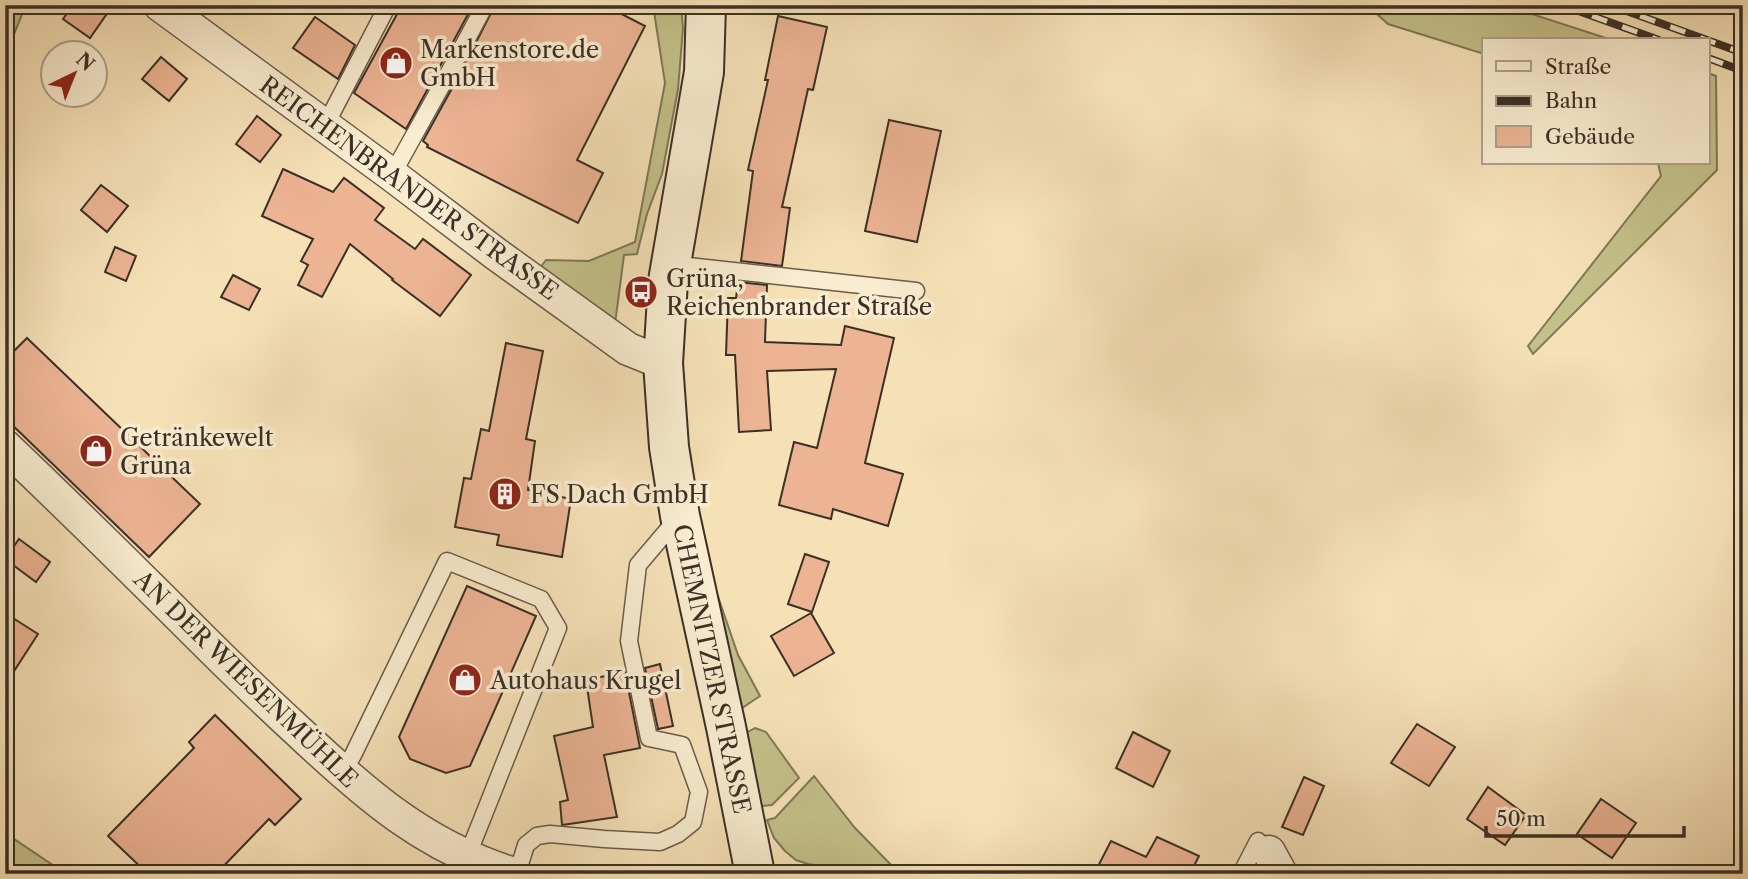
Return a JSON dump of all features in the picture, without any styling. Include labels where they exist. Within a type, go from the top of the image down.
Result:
[{"type":"main road","name":"CHEMNITZER STRASSE","points":[[706,5],[704,72],[670,264],[663,363],[669,447],[680,516],[755,874]]},
{"type":"street","name":"REICHENBRANDER STRASSE","points":[[160,5],[628,349],[663,363]]},
{"type":"street","name":"AN DER WIESENMÜHLE","points":[[5,446],[232,670],[380,805],[432,839],[467,857],[516,874]]},
{"type":"lane","points":[[325,126],[387,5]]},
{"type":"lane","points":[[391,175],[485,5]]},
{"type":"lane","points":[[670,264],[916,291]]},
{"type":"lane","points":[[516,874],[526,845],[537,836],[550,834],[660,842],[678,834],[693,822],[699,792],[682,745],[649,738],[629,641],[638,565],[680,516]]},
{"type":"lane","points":[[342,773],[447,562],[541,599],[558,628],[467,857]]},
{"type":"lane","points":[[1241,874],[1269,856]]},
{"type":"shaded area","points":[[11,5],[26,5],[5,56],[5,15]]},
{"type":"shaded area","points":[[653,5],[681,5],[683,28],[678,89],[662,174],[647,214],[637,254],[624,255],[615,324],[540,268],[546,260],[589,261],[635,242],[665,83]]},
{"type":"shaded area","points":[[1367,5],[1504,5],[1606,38],[1482,38],[1482,53],[1388,24]]},
{"type":"shaded area","points":[[1710,74],[1716,76],[1717,170],[1533,354],[1528,346],[1661,176],[1658,164],[1710,164]]},
{"type":"shaded area","points":[[709,570],[738,655],[760,696],[739,710]]},
{"type":"shaded area","points":[[755,728],[766,732],[799,778],[772,805],[761,806],[746,733]]},
{"type":"shaded area","points":[[814,776],[855,828],[900,874],[862,874],[808,864],[796,860],[785,851],[774,838],[767,820],[775,818]]},
{"type":"shaded area","points":[[5,836],[14,839],[66,874],[5,874]]},
{"type":"building","points":[[73,5],[113,5],[90,38],[63,19]]},
{"type":"building","points":[[402,5],[473,5],[406,129],[354,93]]},
{"type":"building","points":[[495,5],[604,5],[645,26],[577,160],[603,173],[578,223],[427,147],[423,141]]},
{"type":"building","points":[[778,16],[827,27],[813,90],[808,89],[782,207],[790,208],[782,266],[741,261],[753,171],[748,170],[768,80],[765,80]]},
{"type":"building","points":[[315,17],[355,45],[338,79],[293,48]]},
{"type":"building","points":[[161,57],[187,79],[169,101],[142,79]]},
{"type":"building","points":[[257,116],[281,135],[260,162],[236,144]]},
{"type":"building","points":[[889,120],[941,131],[917,242],[865,231]]},
{"type":"building","points":[[283,169],[333,192],[344,178],[384,208],[375,220],[415,249],[423,239],[471,275],[440,316],[350,244],[322,297],[298,285],[308,265],[301,261],[313,239],[262,216]]},
{"type":"building","points":[[101,185],[128,206],[107,232],[81,210]]},
{"type":"building","points":[[115,247],[136,256],[126,281],[105,272]]},
{"type":"building","points":[[233,275],[260,289],[249,310],[221,297]]},
{"type":"building","points":[[738,282],[767,285],[765,342],[841,345],[845,326],[894,338],[865,463],[903,474],[888,526],[833,509],[831,519],[779,505],[794,442],[817,448],[836,369],[767,371],[771,430],[739,432],[735,355],[726,355],[728,298],[736,298]]},
{"type":"building","points":[[27,338],[200,504],[149,557],[5,418],[5,360]]},
{"type":"building","name":"FS Dach GmbH","points":[[506,343],[543,351],[526,439],[535,441],[528,490],[571,499],[562,557],[497,545],[499,535],[455,527],[464,478],[471,479],[481,429],[489,431]]},
{"type":"building","points":[[19,539],[50,562],[36,582],[5,559]]},
{"type":"building","points":[[805,554],[829,562],[812,612],[788,604]]},
{"type":"building","points":[[467,586],[536,616],[470,766],[446,773],[410,759],[399,737]]},
{"type":"building","points":[[5,613],[38,634],[5,685]]},
{"type":"building","points":[[811,613],[834,653],[794,676],[771,636]]},
{"type":"building","points":[[660,664],[673,726],[658,729],[645,668]]},
{"type":"building","points":[[625,672],[640,748],[604,755],[617,817],[562,825],[560,802],[568,800],[554,736],[593,727],[586,680]]},
{"type":"building","points":[[215,715],[301,799],[275,825],[269,819],[216,874],[148,874],[108,836],[194,748],[189,742]]},
{"type":"building","points":[[1417,724],[1455,747],[1429,786],[1391,763]]},
{"type":"building","points":[[1133,732],[1170,751],[1153,787],[1116,768]]},
{"type":"building","points":[[1304,777],[1324,786],[1303,835],[1282,827]]},
{"type":"building","points":[[1488,787],[1526,815],[1505,845],[1467,819]]},
{"type":"building","points":[[1601,799],[1636,823],[1612,858],[1577,834]]},
{"type":"building","points":[[1157,837],[1199,856],[1190,874],[1094,874],[1111,841],[1146,857]]},
{"type":"railway","points":[[1562,5],[1653,38]]},
{"type":"railway","points":[[1610,5],[1701,38]]},
{"type":"railway","points":[[1710,41],[1743,53]]},
{"type":"railway","points":[[1710,59],[1743,71]]},
{"type":"place","name":"Markenstore.de GmbH","points":[[396,63]]},
{"type":"place","name":"Grüna, Reichenbrander Straße","points":[[641,292]]},
{"type":"place","name":"Getränkewelt Grüna","points":[[96,451]]},
{"type":"place","name":"FS Dach GmbH","points":[[505,494]]},
{"type":"place","name":"Autohaus Krugel","points":[[465,680]]}]
